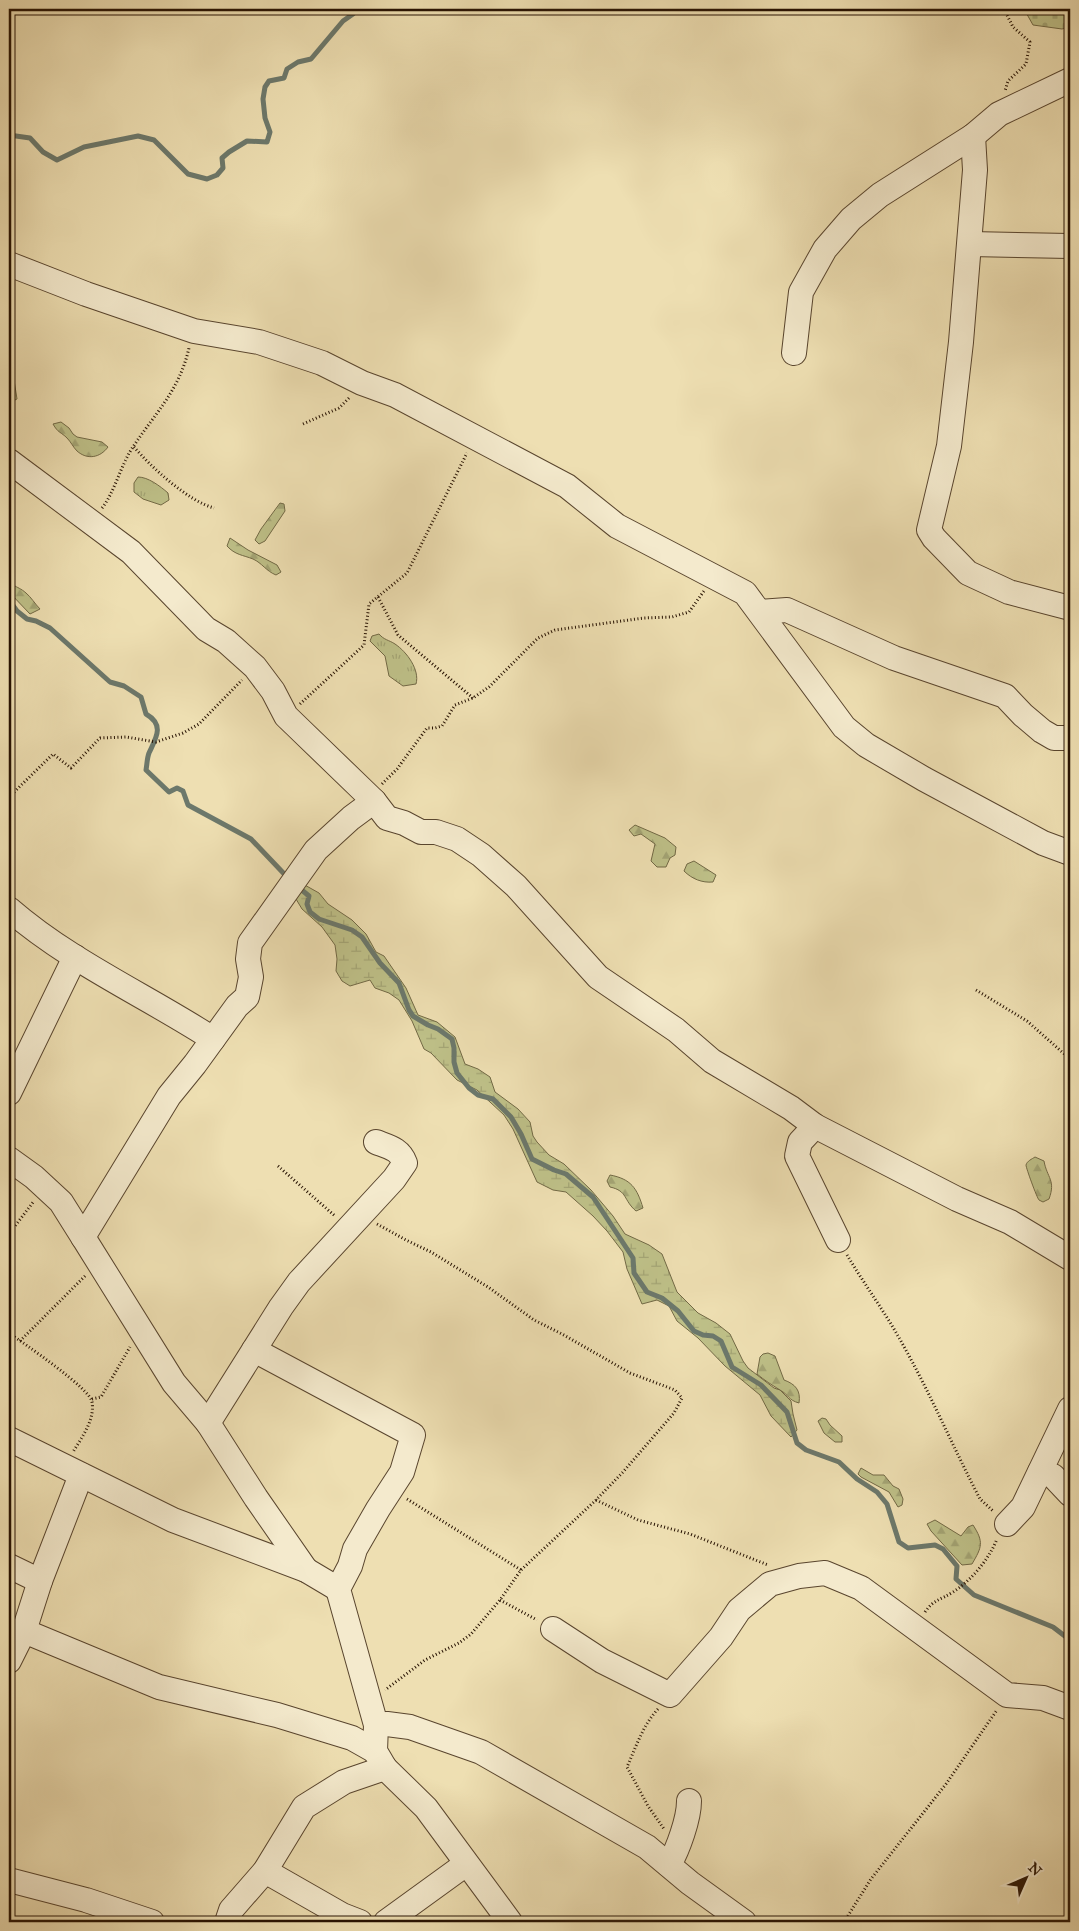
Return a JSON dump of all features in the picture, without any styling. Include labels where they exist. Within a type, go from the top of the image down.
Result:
[{"type":"street","points":[[794,352],[801,292],[808,276],[825,250],[851,219],[880,195],[973,136],[999,114],[1070,80]]},
{"type":"street","points":[[973,136],[975,170],[961,342],[948,446],[929,530],[934,538],[968,573],[1009,592],[1070,608]]},
{"type":"street","points":[[970,244],[1070,246]]},
{"type":"street","points":[[9,264],[86,294],[194,331],[268,345],[322,363],[362,383],[395,395],[567,486],[617,526],[745,593],[844,727],[866,745],[924,779],[1043,843],[1070,853]]},
{"type":"street","points":[[9,461],[131,552],[206,629],[226,641],[255,667],[273,691],[286,716],[372,799],[387,818],[404,823],[421,832],[436,832],[457,839],[481,855],[516,886],[598,977],[676,1030],[712,1061],[791,1108],[815,1126],[957,1199],[1010,1222],[1070,1258]]},
{"type":"street","points":[[760,612],[787,610],[894,658],[1005,696],[1023,715],[1054,738],[1070,738]]},
{"type":"street","points":[[83,1237],[169,1096],[237,1006],[247,997],[251,978],[248,958],[250,943],[316,850],[372,799]]},
{"type":"street","points":[[9,910],[75,957],[213,1039]]},
{"type":"street","points":[[9,1093],[75,957]]},
{"type":"street","points":[[815,1126],[800,1142],[797,1156],[814,1186],[838,1240]]},
{"type":"street","points":[[208,1423],[299,1282],[394,1179],[405,1163],[396,1149],[376,1142]]},
{"type":"street","points":[[9,1159],[62,1202],[174,1383],[208,1423],[256,1498],[306,1570]]},
{"type":"street","points":[[254,1350],[413,1435],[402,1472],[355,1549],[350,1566],[338,1589],[376,1725],[380,1760]]},
{"type":"street","points":[[1006,1524],[1023,1506],[1070,1410]]},
{"type":"street","points":[[9,1439],[173,1520],[306,1570],[338,1589]]},
{"type":"street","points":[[9,1661],[24,1631],[73,1472]]},
{"type":"street","points":[[1040,1472],[1053,1476],[1070,1494]]},
{"type":"street","points":[[9,1566],[40,1581]]},
{"type":"street","points":[[554,1628],[602,1661],[664,1691],[721,1638],[739,1610],[770,1584],[800,1576],[825,1573],[861,1588],[1007,1695],[1043,1698],[1070,1708]]},
{"type":"street","points":[[24,1631],[159,1687],[277,1715],[352,1738],[380,1760],[426,1808],[510,1922]]},
{"type":"street","points":[[376,1725],[387,1724],[410,1727],[481,1752],[647,1847],[744,1922]]},
{"type":"street","points":[[228,1922],[231,1910],[265,1872],[304,1807],[380,1760]]},
{"type":"street","points":[[669,1865],[676,1853],[689,1812],[689,1801]]},
{"type":"street","points":[[386,1922],[466,1864]]},
{"type":"street","points":[[265,1872],[342,1915],[360,1922]]},
{"type":"street","points":[[9,1880],[86,1900],[152,1922]]},
{"type":"path","points":[[999,114],[1008,81],[1026,64],[1030,42],[1013,27],[1004,9]]},
{"type":"path","points":[[91,522],[104,506],[132,448],[169,398],[185,366],[194,331]]},
{"type":"path","points":[[303,424],[339,408],[362,383]]},
{"type":"path","points":[[286,716],[364,645],[369,604],[407,573],[476,437]]},
{"type":"path","points":[[132,448],[148,464],[188,495],[205,506],[214,508]]},
{"type":"path","points":[[372,799],[427,728],[442,726],[455,705],[473,698],[488,687],[538,638],[555,630],[644,618],[672,618],[689,612],[706,586],[715,577]]},
{"type":"path","points":[[378,597],[398,635],[473,698]]},
{"type":"path","points":[[9,797],[53,754],[71,768],[100,738],[126,737],[156,742],[183,733],[199,724],[255,667]]},
{"type":"path","points":[[976,990],[1027,1021],[1070,1059]]},
{"type":"path","points":[[278,1166],[354,1222],[431,1252],[488,1287],[534,1320],[630,1373],[675,1390],[682,1398],[674,1413],[596,1500],[521,1570],[500,1600],[471,1634],[459,1643],[425,1660],[369,1703]]},
{"type":"path","points":[[9,1234],[45,1187]]},
{"type":"path","points":[[838,1240],[897,1334],[922,1379],[946,1433],[980,1499],[1006,1524],[987,1559],[966,1584],[946,1597],[937,1599],[929,1606],[915,1627]]},
{"type":"path","points":[[20,1341],[99,1262]]},
{"type":"path","points":[[92,1399],[101,1397],[141,1329]]},
{"type":"path","points":[[9,1333],[80,1386],[92,1399],[93,1413],[73,1472]]},
{"type":"path","points":[[391,1489],[521,1570]]},
{"type":"path","points":[[596,1500],[638,1520],[690,1534],[772,1566]]},
{"type":"path","points":[[500,1600],[554,1628]]},
{"type":"path","points":[[664,1691],[627,1767],[661,1827],[679,1842]]},
{"type":"path","points":[[844,1922],[871,1879],[946,1784],[1007,1695]]},
{"type":"green space","points":[[1024,9],[1070,9],[1070,27],[1062,29],[1033,25]]},
{"type":"green space","points":[[9,376],[14,380],[17,399],[9,403]]},
{"type":"green space","points":[[61,422],[77,437],[102,442],[108,447],[101,454],[89,457],[81,454],[53,424]]},
{"type":"green space","points":[[138,477],[150,480],[168,493],[169,500],[161,505],[143,499],[134,492],[134,483]]},
{"type":"green space","points":[[280,503],[284,504],[285,511],[265,541],[259,544],[255,540]]},
{"type":"green space","points":[[230,538],[277,565],[281,572],[276,575],[253,559],[233,551],[227,546]]},
{"type":"green space","points":[[9,571],[12,583],[28,595],[40,609],[30,614],[9,592]]},
{"type":"green space","points":[[379,634],[400,647],[408,656],[416,673],[416,684],[403,686],[389,676],[385,656],[370,641],[372,636]]},
{"type":"green space","points":[[635,825],[665,838],[676,847],[675,855],[670,858],[666,867],[657,867],[651,861],[655,844],[641,834],[634,836],[629,830]]},
{"type":"green space","points":[[694,861],[716,875],[713,882],[697,880],[684,871],[687,864]]},
{"type":"green space","points":[[303,884],[319,893],[328,904],[352,920],[366,934],[376,952],[384,956],[406,988],[418,1015],[437,1022],[455,1037],[465,1064],[478,1069],[490,1077],[495,1092],[518,1109],[530,1122],[533,1136],[537,1142],[549,1155],[564,1164],[591,1190],[613,1216],[625,1234],[649,1245],[662,1254],[677,1292],[698,1313],[716,1323],[730,1334],[748,1368],[774,1388],[780,1390],[791,1401],[797,1430],[791,1437],[771,1416],[760,1395],[725,1366],[698,1338],[677,1321],[669,1306],[657,1300],[642,1304],[627,1269],[623,1252],[607,1231],[566,1192],[553,1190],[537,1182],[513,1129],[504,1115],[477,1090],[457,1080],[431,1053],[424,1049],[412,1021],[399,1000],[389,993],[375,988],[370,980],[350,986],[342,981],[336,971],[335,945],[322,927],[302,909],[296,899]]},
{"type":"green space","points":[[1035,1157],[1044,1161],[1052,1187],[1049,1199],[1043,1202],[1038,1198],[1026,1165],[1028,1161]]},
{"type":"green space","points":[[610,1175],[623,1179],[632,1186],[643,1208],[636,1211],[623,1193],[610,1187],[607,1181]]},
{"type":"green space","points":[[768,1353],[775,1356],[784,1380],[791,1383],[798,1391],[799,1403],[757,1374],[760,1357]]},
{"type":"green space","points":[[822,1418],[826,1419],[842,1436],[842,1442],[835,1442],[824,1433],[818,1421]]},
{"type":"green space","points":[[861,1468],[873,1475],[884,1475],[893,1486],[899,1489],[903,1499],[902,1505],[898,1507],[889,1492],[861,1477],[858,1474]]},
{"type":"green space","points":[[935,1520],[961,1536],[968,1527],[973,1525],[979,1536],[980,1549],[972,1564],[962,1565],[931,1531],[927,1524]]},
{"type":"waterway","points":[[9,135],[30,138],[43,152],[57,160],[84,147],[138,136],[154,140],[188,174],[207,179],[217,175],[223,168],[222,158],[229,152],[247,141],[267,142],[270,132],[265,118],[263,99],[265,87],[269,81],[284,78],[287,69],[298,62],[311,59],[343,21],[353,14],[355,9]]},
{"type":"waterway","points":[[9,600],[17,611],[27,619],[50,628],[110,682],[124,686],[141,697],[146,714],[152,718],[157,727],[156,737],[148,755],[146,770],[169,792],[177,788],[183,791],[188,805],[251,839],[289,879]]},
{"type":"waterway","points":[[297,886],[309,896],[307,904],[310,912],[319,919],[352,930],[362,937],[380,963],[399,983],[413,1016],[438,1029],[452,1039],[457,1073],[469,1088],[478,1095],[493,1099],[511,1117],[532,1159],[566,1174],[593,1197],[633,1258],[634,1273],[647,1292],[662,1298],[678,1311],[694,1331],[703,1335],[713,1336],[721,1341],[732,1367],[761,1385],[787,1412],[797,1443],[806,1450],[839,1462],[857,1479],[877,1492],[887,1504],[899,1542],[908,1548],[935,1545],[943,1549],[957,1566],[956,1579],[974,1595],[1053,1627],[1070,1640]]}]
